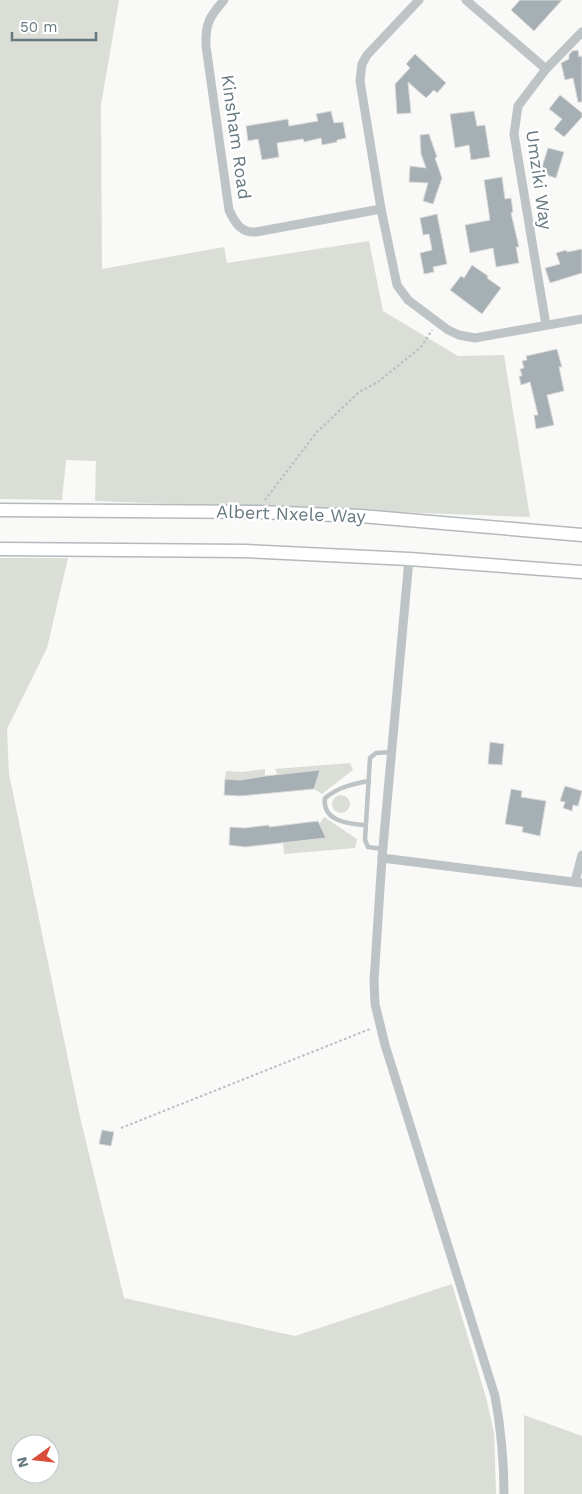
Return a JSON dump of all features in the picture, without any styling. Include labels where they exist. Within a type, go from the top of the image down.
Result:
[{"type":"main road","name":"Albert Nxele Way","points":[[0,510],[257,512],[361,516],[582,535]]},
{"type":"main road","points":[[0,549],[245,551],[408,559],[582,572]]},
{"type":"street","name":"Kinsham Road","points":[[224,0],[211,16],[205,36],[229,210],[237,225],[242,230],[256,232],[381,209]]},
{"type":"street","points":[[420,0],[367,55],[360,72],[381,209],[397,285],[408,300],[448,330],[459,335],[475,338],[582,319]]},
{"type":"street","points":[[466,0],[546,69]]},
{"type":"street","name":"Umziki Way","points":[[546,325],[514,134],[518,106],[546,69],[582,32]]},
{"type":"street","points":[[408,559],[382,853],[374,981],[379,1025],[495,1396],[501,1428],[504,1494]]},
{"type":"street","points":[[382,853],[578,882],[582,855]]},
{"type":"lane","points":[[382,853],[368,848],[364,840],[370,758],[376,753],[391,752]]},
{"type":"lane","points":[[365,825],[349,824],[337,819],[327,813],[324,806],[326,798],[334,791],[348,784],[368,781]]},
{"type":"path","points":[[257,512],[316,432],[359,392],[378,382],[421,347],[437,322]]},
{"type":"path","points":[[121,1128],[379,1025]]},
{"type":"shaded area","points":[[0,0],[119,0],[101,105],[102,269],[224,247],[227,263],[369,241],[383,311],[458,356],[504,355],[530,517],[95,501],[96,461],[66,460],[62,500],[0,499]]},
{"type":"shaded area","points":[[0,558],[68,558],[47,648],[7,729],[9,774],[80,1117],[124,1298],[295,1336],[452,1284],[487,1401],[494,1433],[496,1494],[0,1494]]},
{"type":"shaded area","points":[[350,763],[353,770],[322,794],[314,789],[320,771],[278,775],[275,769]]},
{"type":"shaded area","points":[[265,769],[265,776],[240,780],[225,779],[226,771],[242,772]]},
{"type":"shaded area","points":[[341,795],[347,798],[350,804],[347,810],[341,813],[335,810],[332,804],[335,798]]},
{"type":"shaded area","points":[[324,817],[357,839],[355,848],[284,854],[283,842],[319,825]]},
{"type":"shaded area","points":[[524,1415],[582,1436],[582,1494],[524,1494]]},
{"type":"building","points":[[520,0],[562,0],[534,31],[511,10]]},
{"type":"building","points":[[578,50],[579,57],[582,56],[582,102],[578,102],[573,78],[565,80],[561,63],[569,59],[572,51]]},
{"type":"building","points":[[415,54],[446,83],[437,93],[434,90],[426,98],[408,82],[411,113],[397,114],[395,84],[410,68],[406,64]]},
{"type":"building","points":[[560,95],[582,113],[582,117],[564,137],[554,129],[562,119],[549,109]]},
{"type":"building","points":[[331,111],[334,123],[343,122],[346,138],[337,140],[337,142],[322,145],[321,138],[304,142],[303,139],[277,143],[279,157],[262,160],[258,139],[248,141],[246,126],[288,119],[289,126],[318,121],[316,114]]},
{"type":"building","points":[[474,111],[477,126],[485,125],[490,157],[471,160],[469,145],[455,148],[450,114]]},
{"type":"building","points":[[429,134],[442,178],[433,204],[423,201],[428,183],[409,182],[410,166],[426,168],[421,154],[420,135]]},
{"type":"building","points":[[548,148],[564,152],[556,178],[540,173]]},
{"type":"building","points":[[502,177],[505,199],[511,198],[513,212],[511,213],[519,247],[516,247],[519,263],[496,267],[493,248],[470,253],[465,225],[490,220],[484,180]]},
{"type":"building","points":[[437,214],[447,264],[433,267],[434,272],[424,274],[420,253],[432,250],[429,234],[423,235],[420,218]]},
{"type":"building","points":[[582,249],[582,273],[550,283],[545,268],[560,264],[556,253]]},
{"type":"building","points":[[472,265],[501,288],[482,314],[450,290],[461,276],[464,278]]},
{"type":"building","points":[[557,349],[562,367],[559,367],[564,391],[547,395],[554,425],[536,429],[534,415],[538,415],[530,382],[521,385],[519,376],[522,376],[520,369],[524,368],[522,361],[527,360],[526,356]]},
{"type":"building","points":[[490,742],[504,744],[502,765],[488,764]]},
{"type":"building","points":[[320,770],[314,789],[240,796],[224,795],[225,779],[240,780]]},
{"type":"building","points":[[565,786],[582,791],[578,806],[573,805],[572,811],[563,808],[565,802],[560,801]]},
{"type":"building","points":[[511,789],[522,791],[521,797],[546,801],[540,836],[522,832],[523,827],[505,824]]},
{"type":"building","points":[[318,821],[326,838],[245,847],[229,845],[230,827],[244,828],[269,825],[269,827]]},
{"type":"building","points":[[102,1130],[114,1132],[111,1146],[99,1144]]}]
